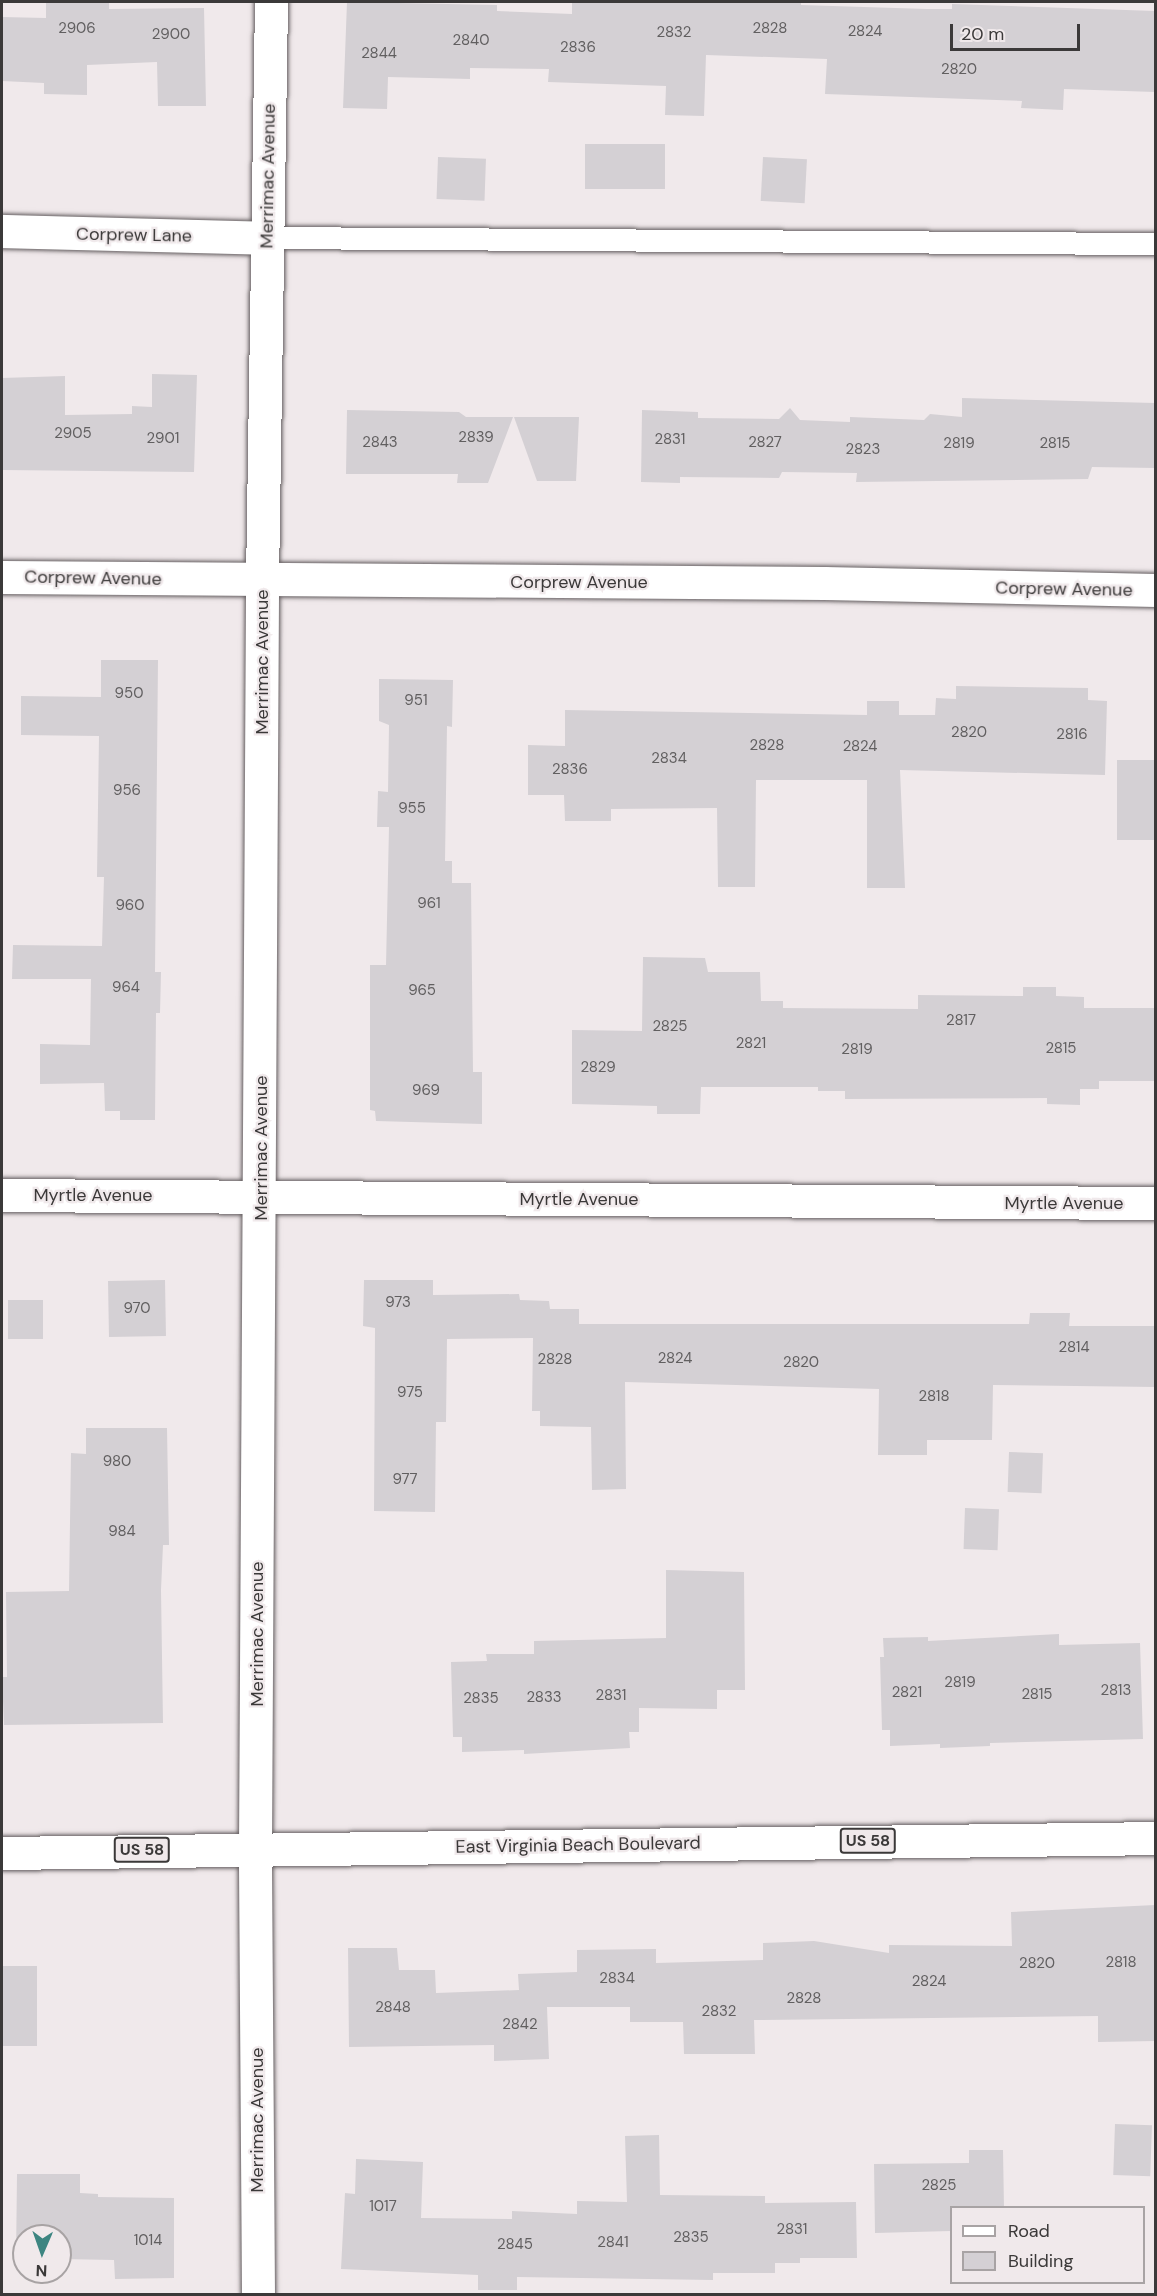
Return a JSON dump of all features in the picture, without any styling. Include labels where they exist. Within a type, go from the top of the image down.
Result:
[{"type":"street","name":"Merrimac Avenue","points":[[258,2295],[255,1848],[261,1197],[262,581],[271,2]]},
{"type":"street","name":"Corprew Lane","points":[[2,231],[267,238]]},
{"type":"street","name":"Corprew Avenue","points":[[2,577],[262,581],[824,583],[1155,590]]},
{"type":"street","name":"Myrtle Avenue","points":[[2,1195],[1155,1203]]},
{"type":"street","name":"East Virginia Beach Boulevard","points":[[2,1853],[1155,1838]]},
{"type":"lane","points":[[267,238],[1155,244]]},
{"type":"building","points":[[46,2],[109,2],[109,9],[204,8],[206,106],[158,106],[157,62],[87,65],[87,95],[44,94],[44,83],[2,81],[2,17],[46,18]]},
{"type":"building","points":[[347,2],[497,5],[497,11],[572,14],[572,2],[801,2],[801,5],[927,9],[952,9],[952,4],[1155,11],[1155,92],[1064,89],[1063,110],[1021,108],[1022,101],[825,94],[827,59],[706,55],[704,116],[665,115],[666,86],[548,82],[549,69],[470,68],[470,79],[388,77],[387,109],[343,108]]},
{"type":"building","points":[[585,144],[665,144],[665,189],[585,189]]},
{"type":"building","points":[[438,157],[486,159],[485,201],[437,199]]},
{"type":"building","points":[[763,157],[807,159],[805,203],[761,201]]},
{"type":"building","points":[[152,374],[197,375],[194,472],[2,470],[2,378],[65,376],[65,415],[132,414],[132,406],[152,407]]},
{"type":"building","points":[[962,398],[1155,403],[1155,468],[1092,467],[1088,479],[856,482],[857,473],[782,472],[779,478],[680,477],[680,483],[641,482],[642,410],[698,412],[698,418],[779,419],[790,408],[800,420],[850,422],[850,417],[924,420],[930,414],[962,417]]},
{"type":"building","points":[[347,410],[459,412],[466,417],[513,417],[488,483],[457,483],[458,474],[346,474]]},
{"type":"building","points":[[514,417],[579,417],[576,481],[537,481]]},
{"type":"building","points":[[101,660],[158,660],[155,972],[161,972],[160,1013],[156,1013],[155,1120],[120,1120],[120,1111],[105,1111],[104,1083],[40,1084],[40,1044],[90,1045],[91,979],[12,979],[13,945],[102,946],[104,877],[97,877],[99,736],[21,735],[21,696],[101,697]]},
{"type":"building","points":[[379,679],[453,680],[452,727],[447,726],[445,861],[452,861],[452,883],[471,883],[473,1072],[482,1072],[482,1124],[376,1121],[375,1111],[370,1110],[370,965],[386,965],[389,827],[377,827],[378,791],[388,792],[389,725],[379,721]]},
{"type":"building","points":[[956,686],[1088,688],[1088,700],[1107,701],[1105,775],[900,770],[905,888],[867,888],[867,780],[756,780],[755,887],[718,887],[717,808],[611,809],[611,821],[565,821],[564,795],[528,795],[528,745],[565,746],[565,710],[867,715],[867,701],[899,701],[899,715],[935,715],[936,698],[956,699]]},
{"type":"building","points":[[1117,760],[1155,760],[1155,840],[1117,840]]},
{"type":"building","points":[[643,957],[705,958],[708,972],[760,972],[761,1001],[783,1001],[783,1008],[918,1009],[918,995],[1023,996],[1023,987],[1056,987],[1056,996],[1084,997],[1084,1008],[1155,1008],[1155,1081],[1099,1081],[1099,1089],[1080,1089],[1080,1105],[1047,1104],[1047,1098],[845,1099],[845,1091],[818,1091],[818,1087],[701,1087],[700,1114],[657,1114],[657,1106],[572,1104],[572,1030],[642,1031]]},
{"type":"building","points":[[165,1280],[166,1336],[109,1337],[108,1281]]},
{"type":"building","points":[[364,1280],[433,1280],[433,1295],[519,1294],[520,1300],[549,1301],[550,1309],[579,1309],[579,1324],[1029,1324],[1030,1313],[1070,1313],[1069,1326],[1155,1326],[1155,1387],[993,1385],[992,1440],[927,1440],[927,1455],[878,1455],[879,1389],[625,1382],[626,1489],[592,1490],[591,1427],[540,1426],[540,1411],[532,1411],[533,1338],[447,1339],[446,1422],[436,1422],[435,1512],[374,1511],[375,1328],[363,1326]]},
{"type":"building","points":[[8,1300],[43,1300],[43,1339],[8,1339]]},
{"type":"building","points":[[86,1428],[167,1428],[169,1545],[163,1545],[161,1590],[163,1723],[4,1725],[2,1677],[7,1677],[6,1592],[69,1591],[71,1453],[86,1454]]},
{"type":"building","points":[[1009,1452],[1043,1453],[1042,1493],[1008,1492]]},
{"type":"building","points":[[965,1508],[999,1509],[998,1550],[964,1549]]},
{"type":"building","points":[[666,1570],[744,1572],[745,1690],[717,1690],[717,1709],[639,1708],[639,1732],[629,1732],[630,1748],[524,1754],[524,1750],[462,1752],[462,1737],[453,1737],[451,1662],[487,1661],[486,1654],[534,1654],[534,1641],[666,1638]]},
{"type":"building","points":[[1059,1634],[1059,1645],[1140,1643],[1143,1739],[990,1743],[990,1746],[940,1748],[940,1744],[890,1746],[890,1730],[882,1730],[880,1657],[884,1657],[883,1638],[928,1637],[928,1641]]},
{"type":"building","points":[[1155,1905],[1155,2041],[1098,2042],[1098,2016],[754,2020],[755,2054],[684,2054],[683,2022],[630,2022],[630,2007],[547,2007],[549,2059],[494,2061],[494,2045],[349,2047],[348,1948],[397,1948],[399,1970],[435,1970],[436,1993],[519,1990],[518,1974],[577,1972],[577,1950],[656,1949],[656,1963],[763,1960],[763,1943],[814,1941],[889,1953],[889,1945],[1012,1946],[1011,1912]]},
{"type":"building","points":[[2,1966],[37,1966],[37,2046],[2,2046]]},
{"type":"building","points":[[1115,2124],[1152,2125],[1150,2176],[1113,2175]]},
{"type":"building","points":[[659,2135],[660,2195],[765,2196],[765,2203],[856,2202],[857,2258],[800,2258],[800,2263],[775,2263],[775,2273],[713,2273],[713,2280],[517,2277],[517,2290],[478,2290],[478,2275],[341,2269],[345,2193],[355,2194],[356,2159],[423,2162],[421,2218],[512,2219],[512,2211],[577,2214],[577,2201],[627,2202],[625,2136]]},
{"type":"building","points":[[969,2150],[1003,2150],[1004,2206],[950,2206],[950,2231],[875,2233],[874,2164],[969,2163]]},
{"type":"building","points":[[17,2174],[80,2174],[80,2193],[98,2194],[98,2197],[174,2198],[174,2278],[115,2279],[114,2260],[72,2259],[72,2224],[16,2224]]}]
